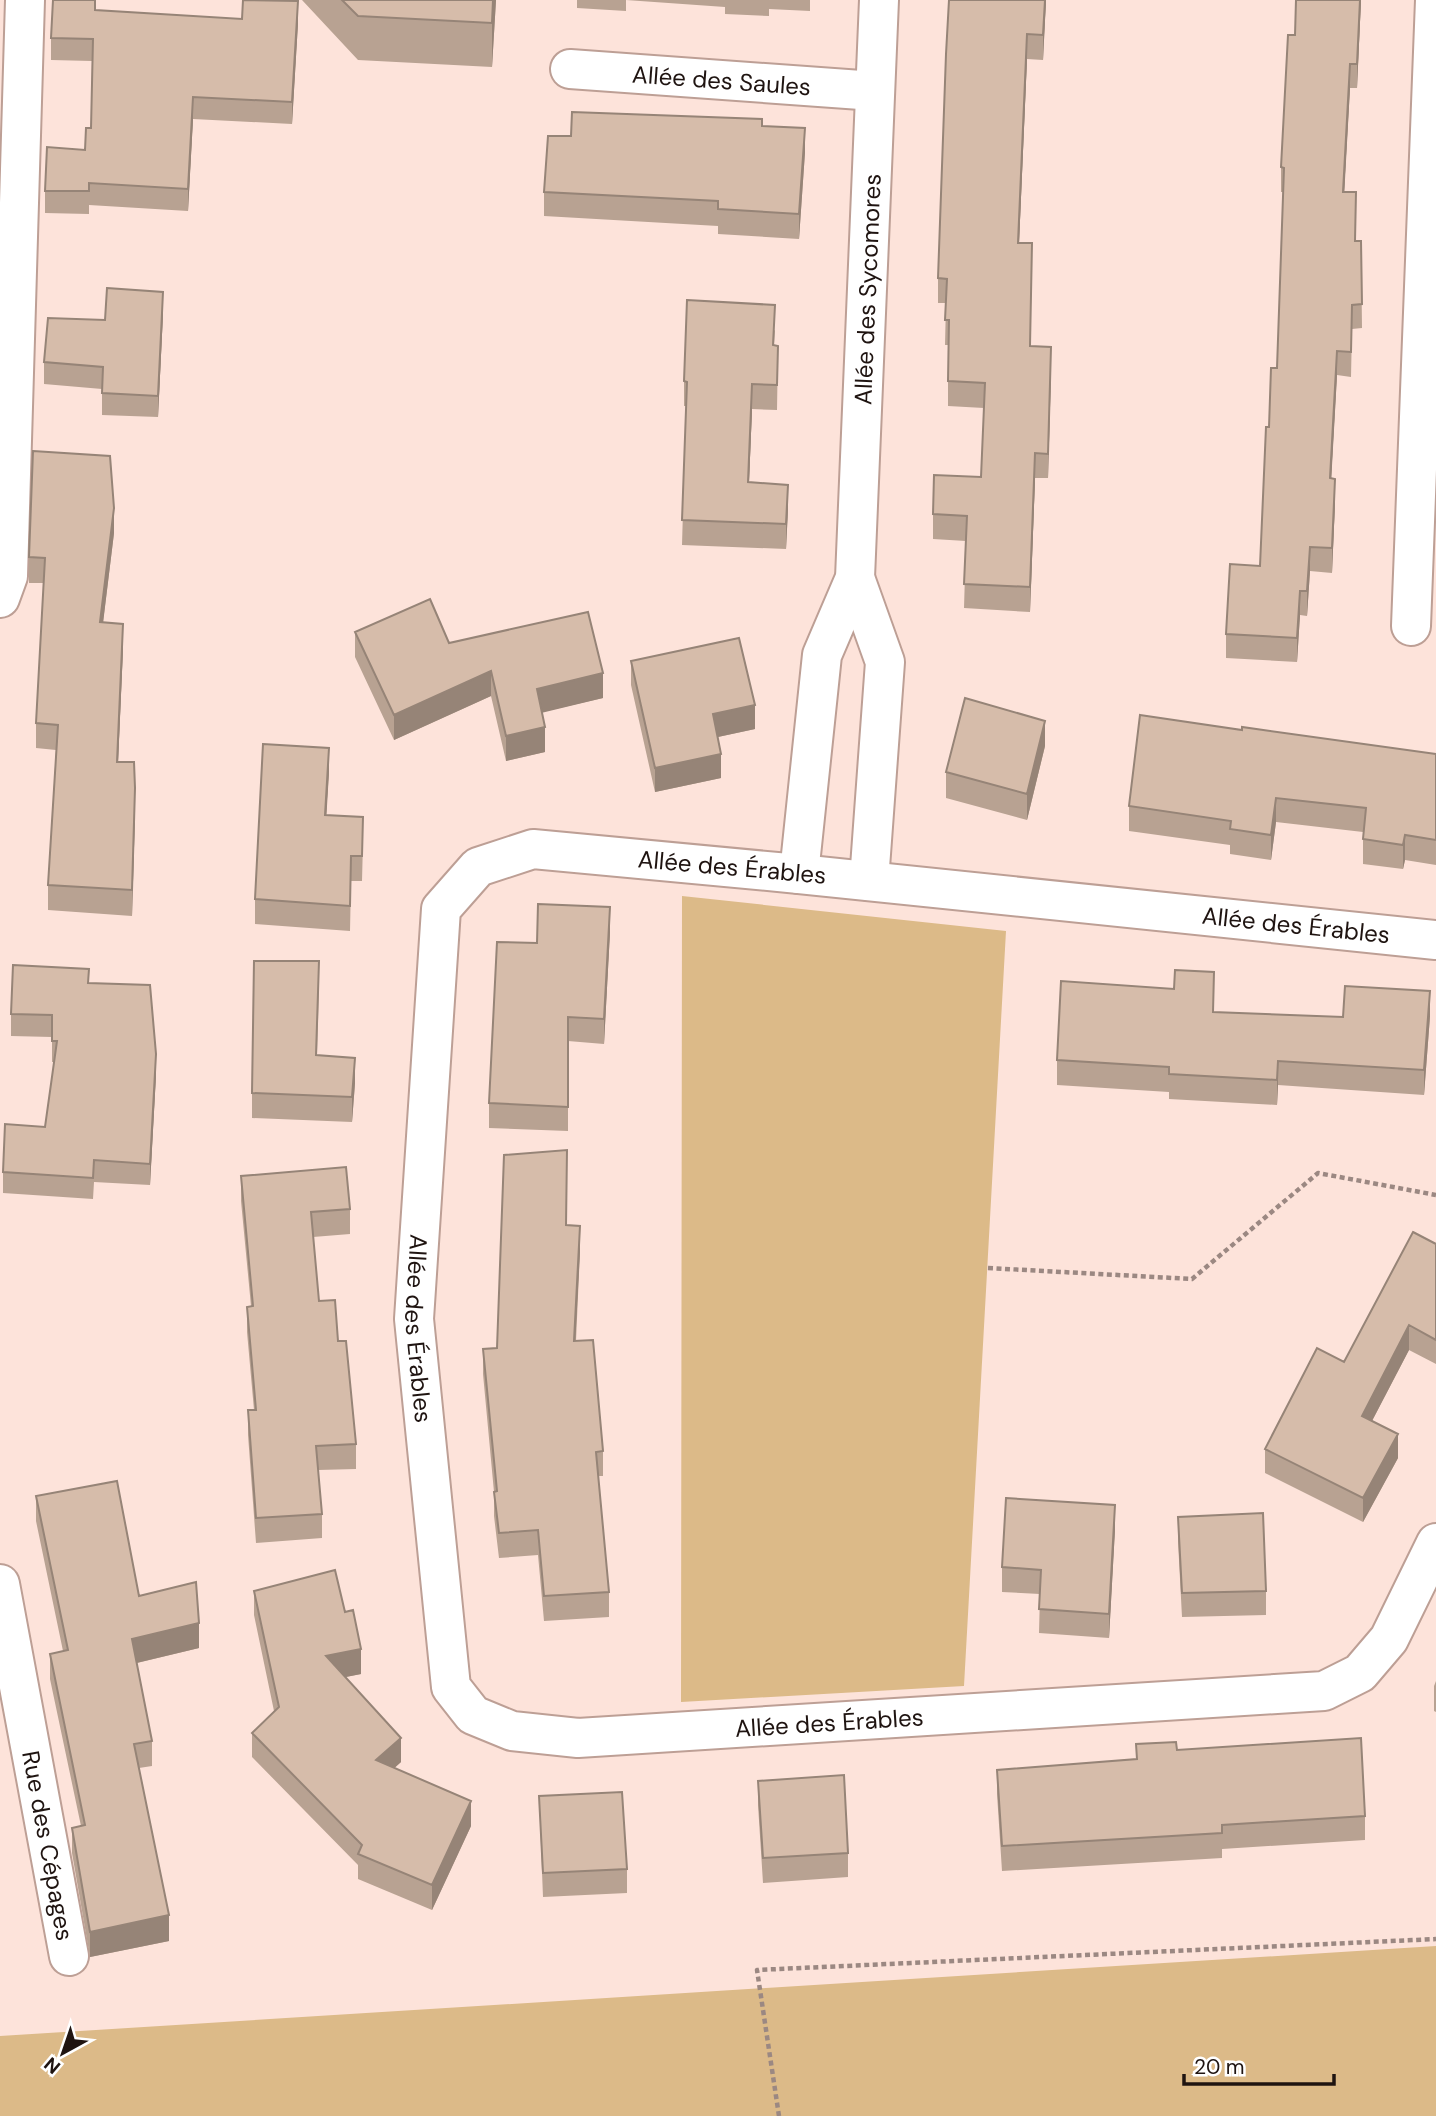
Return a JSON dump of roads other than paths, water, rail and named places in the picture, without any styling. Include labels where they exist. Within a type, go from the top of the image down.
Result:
[{"type":"street","points":[[0,598],[8,576],[25,0]]},
{"type":"street","name":"Allée des Sycomores","points":[[799,874],[822,655],[855,578],[879,0]]},
{"type":"street","points":[[1411,626],[1435,0]]},
{"type":"street","name":"Allée des Saules","points":[[570,69],[875,91]]},
{"type":"street","name":"Allée des Sycomores","points":[[855,578],[885,662],[869,881]]},
{"type":"street","name":"Allée des Érables","points":[[1433,1557],[1389,1639],[1360,1673],[1324,1691],[578,1738],[512,1731],[474,1715],[451,1687],[414,1319],[441,909],[478,867],[533,849],[1436,940]]},
{"type":"street","name":"Rue des Cépages","points":[[0,1584],[14,1739],[69,1956]]}]
